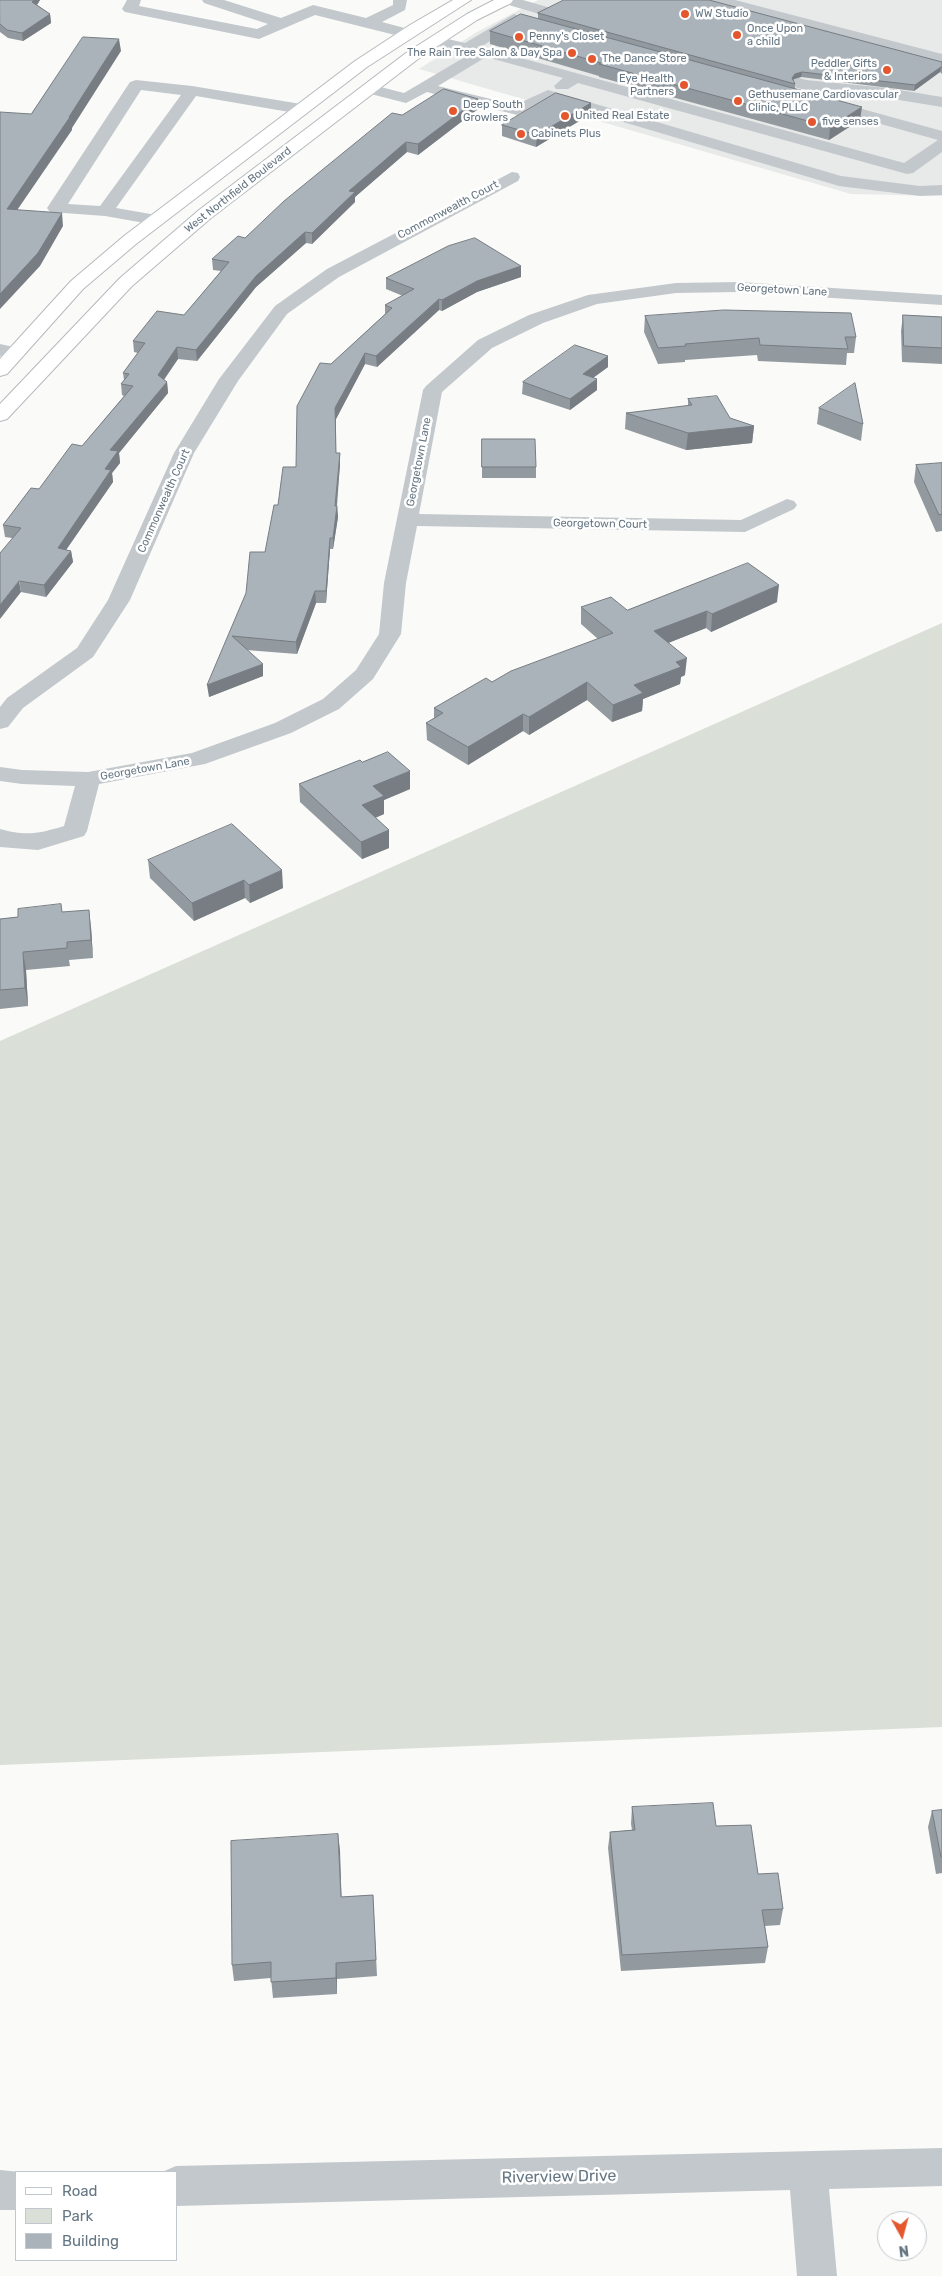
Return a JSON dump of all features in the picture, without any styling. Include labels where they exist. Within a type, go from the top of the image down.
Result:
[{"type":"main road","name":"West Northfield Boulevard","points":[[0,370],[8,352],[77,285],[156,220],[361,64],[407,33],[464,0]]},
{"type":"main road","name":"West Northfield Boulevard","points":[[0,415],[126,282],[189,228],[369,89],[435,41],[472,17],[506,0]]},
{"type":"main road","points":[[156,220],[189,228]]},
{"type":"street","points":[[134,0],[130,9],[259,34],[334,0]]},
{"type":"street","points":[[208,0],[283,24]]},
{"type":"street","points":[[367,24],[400,7],[400,0]]},
{"type":"street","points":[[506,0],[594,25]]},
{"type":"street","points":[[718,0],[942,58]]},
{"type":"street","points":[[750,8],[764,0]]},
{"type":"street","points":[[289,2],[313,10],[407,33]]},
{"type":"street","points":[[467,49],[514,19],[540,26]]},
{"type":"street","points":[[558,31],[575,20]]},
{"type":"street","points":[[435,41],[484,52],[907,169]]},
{"type":"street","points":[[369,89],[406,98],[484,52]]},
{"type":"street","points":[[942,102],[887,93],[804,85],[749,76],[942,136]]},
{"type":"street","points":[[424,87],[517,110],[548,95],[576,77]]},
{"type":"street","points":[[156,220],[105,211],[56,208],[136,85],[192,90],[301,109]]},
{"type":"street","points":[[105,211],[192,90]]},
{"type":"street","points":[[548,95],[839,181],[920,191],[942,190]]},
{"type":"street","points":[[881,186],[942,144]]},
{"type":"street","name":"Commonwealth Court","points":[[0,722],[15,703],[85,652],[119,600],[184,453],[229,379],[281,310],[332,273],[512,177]]},
{"type":"street","name":"Georgetown Lane","points":[[0,774],[88,779],[197,759],[283,728],[331,704],[365,674],[390,634],[395,583],[433,390],[485,344],[536,318],[594,299],[676,288],[739,287],[942,300]]},
{"type":"street","name":"Georgetown Court","points":[[407,520],[745,526],[787,505]]},
{"type":"street","points":[[0,838],[3,840],[38,842],[75,832],[88,779]]},
{"type":"street","name":"Riverview Drive","points":[[178,2186],[942,2167]]},
{"type":"street","points":[[808,2170],[817,2276]]},
{"type":"street","points":[[0,2190],[15,2190]]},
{"type":"shaded area","points":[[538,0],[942,0],[942,196],[851,194],[419,69],[477,32]]},
{"type":"green space","points":[[942,623],[942,1727],[0,1765],[0,1041]]},
{"type":"building","points":[[0,0],[34,0],[32,2],[50,14],[22,33],[7,30],[0,24]]},
{"type":"building","points":[[564,0],[709,0],[942,62],[942,68],[915,85],[802,72],[795,74],[792,78],[795,84],[538,13]]},
{"type":"building","points":[[521,14],[862,107],[830,127],[599,64],[601,63],[490,31]]},
{"type":"building","points":[[83,37],[119,39],[70,117],[7,209],[62,213],[38,253],[0,294],[0,112],[31,114]]},
{"type":"building","points":[[444,89],[478,99],[418,144],[406,142],[349,191],[355,192],[312,233],[305,232],[256,276],[196,350],[177,347],[158,375],[167,382],[110,450],[118,451],[105,469],[111,470],[58,548],[71,551],[44,585],[19,581],[0,605],[0,553],[21,528],[3,525],[31,488],[39,489],[72,444],[82,446],[133,386],[121,384],[129,374],[123,373],[145,343],[133,341],[157,311],[184,315],[229,262],[212,259],[238,236],[245,238],[284,201],[392,113],[402,115]]},
{"type":"building","points":[[556,93],[591,103],[537,135],[502,125]]},
{"type":"building","points":[[475,238],[521,266],[477,281],[442,300],[439,299],[376,356],[365,353],[335,408],[336,453],[340,453],[335,506],[337,506],[333,538],[330,538],[326,591],[315,591],[296,642],[232,636],[263,664],[207,685],[246,593],[250,552],[265,552],[274,505],[278,505],[283,467],[296,467],[297,406],[320,363],[331,364],[392,308],[385,305],[414,289],[386,278],[448,246]]},
{"type":"building","points":[[724,310],[851,313],[856,337],[845,337],[848,349],[760,345],[759,338],[658,348],[645,316]]},
{"type":"building","points":[[903,315],[942,317],[942,348],[904,346]]},
{"type":"building","points":[[575,345],[608,356],[583,374],[597,379],[570,399],[523,382]]},
{"type":"building","points":[[855,383],[863,424],[819,408]]},
{"type":"building","points":[[717,396],[730,418],[754,426],[688,433],[626,413],[692,405],[688,399]]},
{"type":"building","points":[[482,439],[535,439],[536,467],[482,467]]},
{"type":"building","points":[[942,463],[942,514],[939,515],[916,465]]},
{"type":"building","points":[[748,563],[779,585],[712,614],[707,611],[654,631],[687,658],[676,662],[681,667],[634,685],[643,693],[613,705],[587,682],[529,717],[523,714],[468,747],[426,723],[443,713],[434,708],[486,678],[492,682],[511,671],[613,633],[581,607],[611,597],[627,610]]},
{"type":"building","points":[[388,752],[410,771],[373,786],[384,796],[362,805],[389,830],[361,842],[299,784],[360,760],[362,762]]},
{"type":"building","points":[[232,824],[282,870],[249,885],[244,880],[192,903],[148,860]]},
{"type":"building","points":[[61,904],[62,912],[89,910],[91,940],[67,942],[67,948],[23,952],[25,988],[0,990],[0,919],[18,917],[18,909]]},
{"type":"building","points":[[713,1803],[716,1826],[751,1825],[758,1874],[778,1873],[783,1909],[762,1910],[768,1947],[622,1955],[610,1832],[635,1830],[632,1807]]},
{"type":"building","points":[[942,1810],[942,1857],[941,1857],[932,1811]]},
{"type":"building","points":[[338,1834],[341,1897],[373,1895],[376,1960],[336,1963],[336,1978],[271,1982],[271,1962],[232,1965],[231,1841]]},
{"type":"place","name":"WW Studio","points":[[685,14]]},
{"type":"place","name":"Once Upon a child","points":[[737,35]]},
{"type":"place","name":"Penny's Closet","points":[[519,37]]},
{"type":"place","name":"The Rain Tree Salon & Day Spa","points":[[572,53]]},
{"type":"place","name":"The Dance Store","points":[[592,59]]},
{"type":"place","name":"Peddler Gifts & Interiors","points":[[887,70]]},
{"type":"place","name":"Eye Health Partners","points":[[684,85]]},
{"type":"place","name":"Gethusemane Cardiovascular Clinic, PLLC","points":[[738,101]]},
{"type":"place","name":"Deep South Growlers","points":[[453,111]]},
{"type":"place","name":"United Real Estate","points":[[565,116]]},
{"type":"place","name":"five senses","points":[[812,122]]},
{"type":"place","name":"Cabinets Plus","points":[[521,134]]}]
